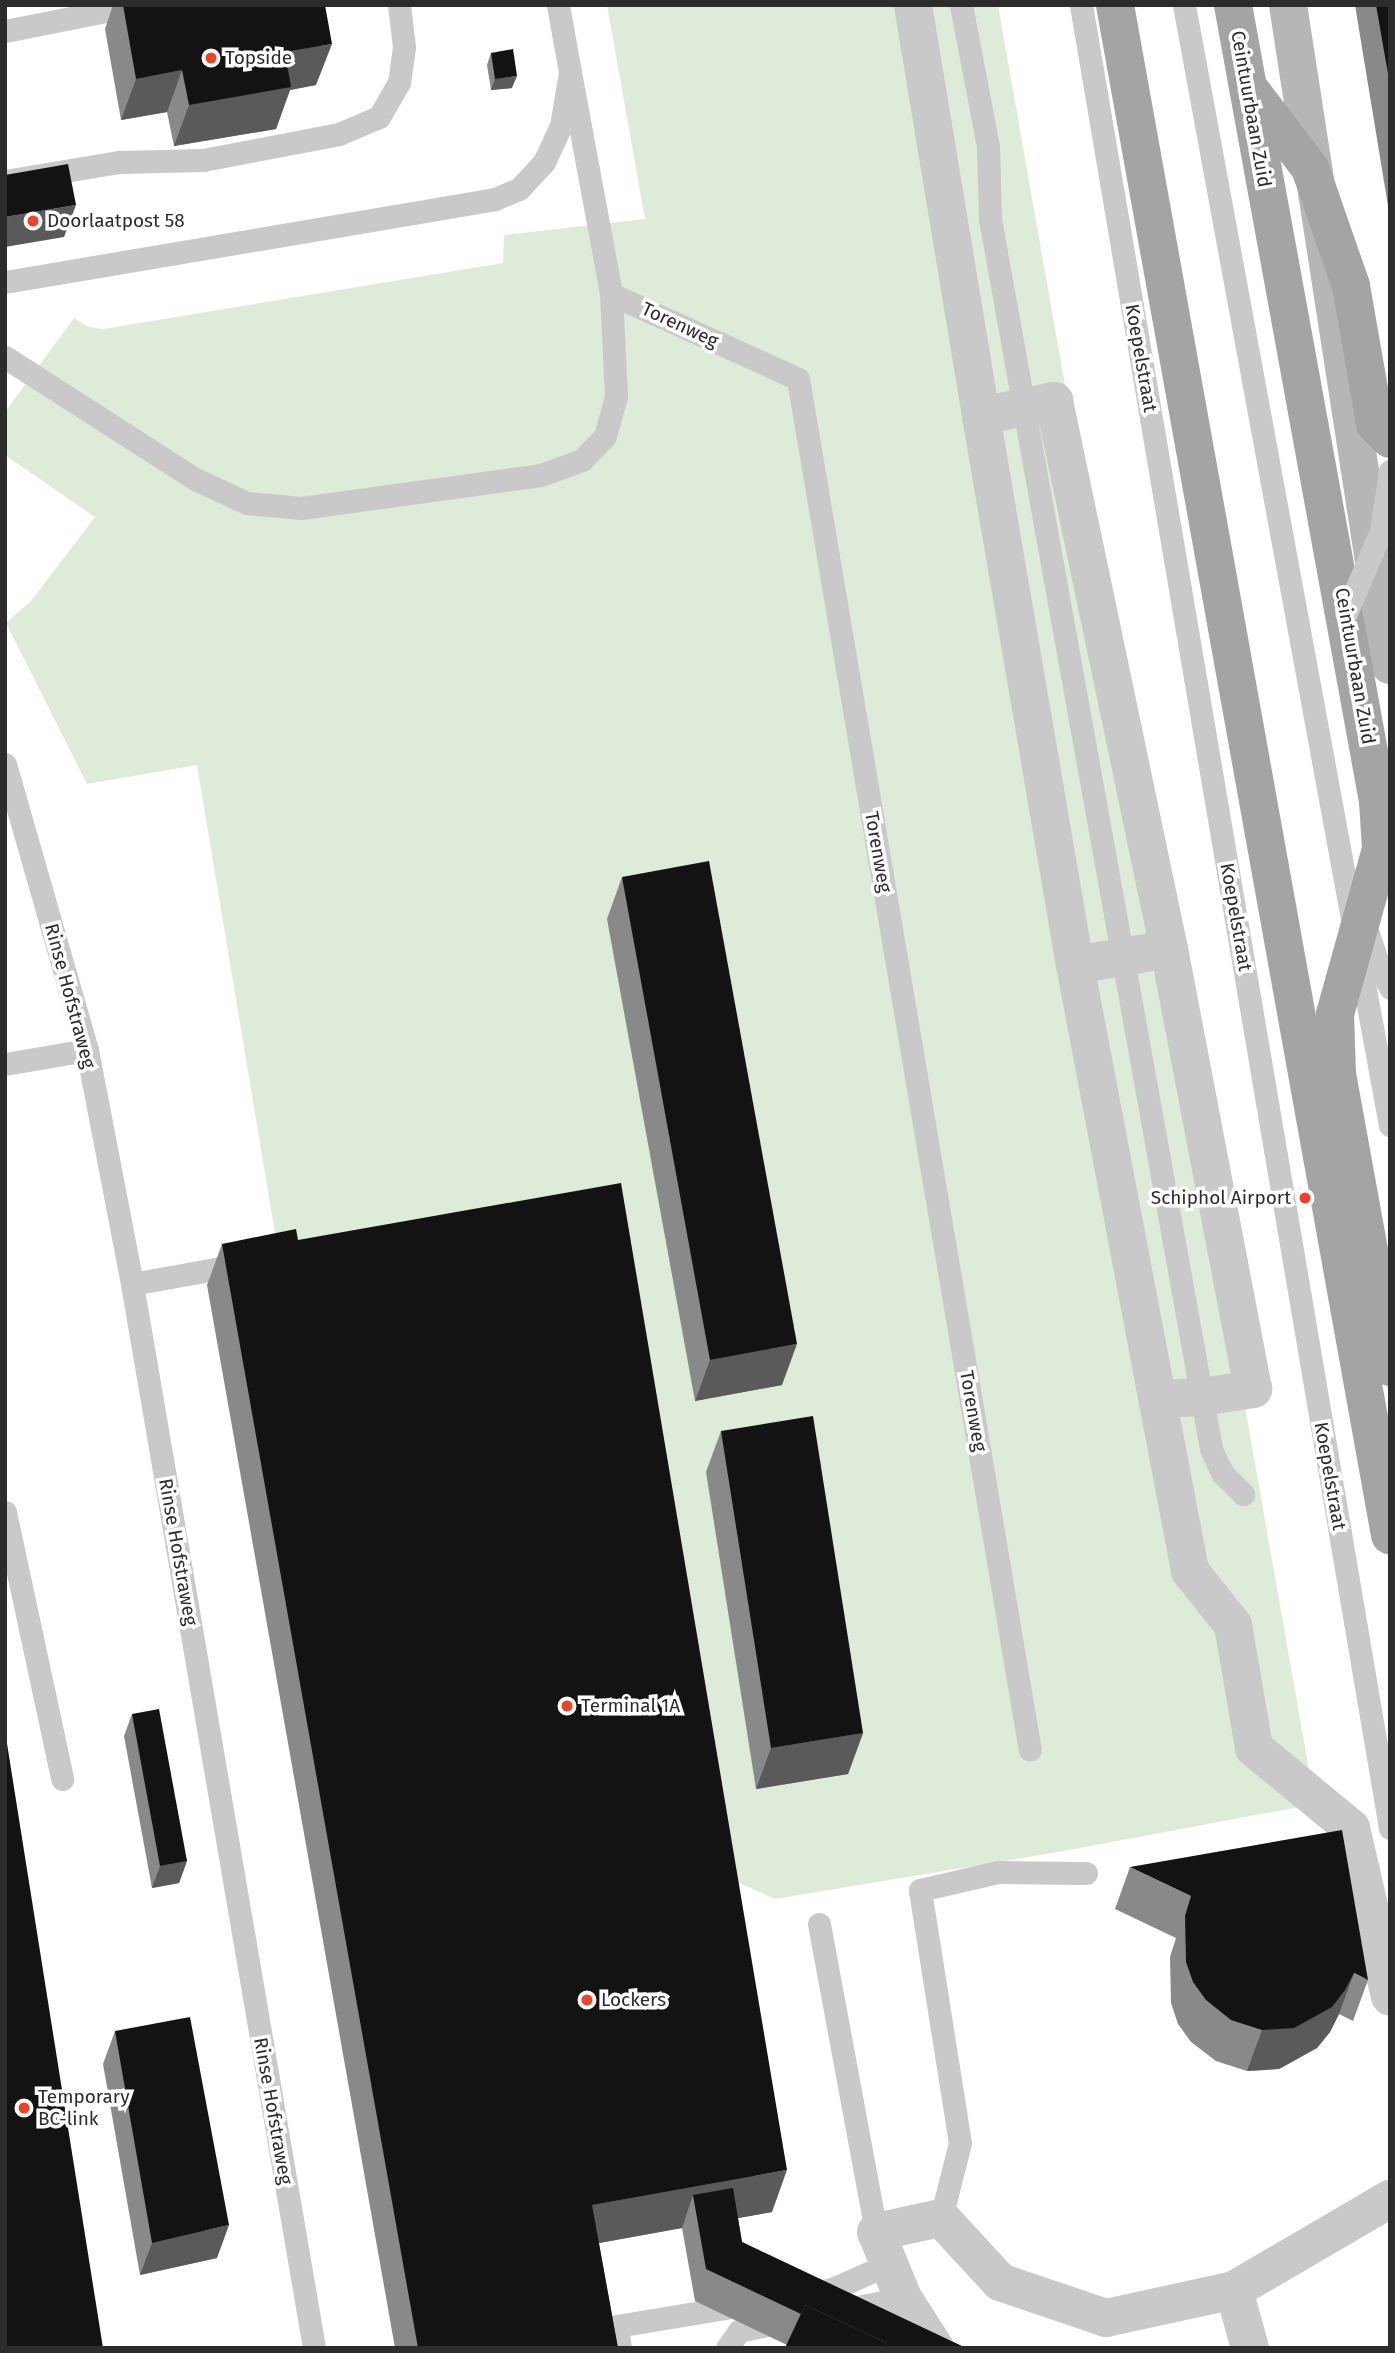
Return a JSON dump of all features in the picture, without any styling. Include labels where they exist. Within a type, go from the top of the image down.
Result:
[{"type":"main road","points":[[1115,5],[1390,1535]]},
{"type":"main road","name":"Ceintuurbaan Zuid","points":[[1233,5],[1384,812],[1381,849],[1364,920],[1347,964],[1335,1014],[1337,1074],[1390,1367]]},
{"type":"main road","points":[[1248,87],[1310,168],[1351,286],[1375,424],[1390,439]]},
{"type":"street","points":[[1134,5],[1390,1470]]},
{"type":"street","points":[[1288,5],[1390,666]]},
{"type":"street","points":[[907,11],[981,416],[1075,965],[1190,1571],[1233,1625],[1254,1748],[1351,1828],[1390,1997]]},
{"type":"street","points":[[981,416],[1054,401],[1169,949],[1253,1389],[1202,1397],[1158,1399]]},
{"type":"street","points":[[1075,965],[1169,949]]},
{"type":"street","points":[[935,2348],[890,2264],[941,2218],[1000,2282],[1106,2318],[1234,2290],[1390,2199]]},
{"type":"street","points":[[1234,2290],[1250,2348]]},
{"type":"lane","points":[[5,31],[136,5]]},
{"type":"lane","points":[[5,181],[119,162],[203,160],[339,134],[379,117],[399,83],[404,47],[399,5]]},
{"type":"lane","points":[[5,357],[195,480],[247,503],[302,509],[541,474],[582,460],[605,436],[616,396],[611,294],[558,5]]},
{"type":"lane","points":[[961,5],[988,146],[990,219],[1211,1449],[1222,1473],[1243,1494]]},
{"type":"lane","name":"Koepelstraat","points":[[1082,5],[1390,1828]]},
{"type":"lane","points":[[1184,5],[1390,1125]]},
{"type":"lane","points":[[5,282],[495,200],[519,189],[544,162],[561,126],[570,72]]},
{"type":"lane","name":"Torenweg","points":[[611,294],[798,379],[1030,1750]]},
{"type":"lane","points":[[1346,613],[1381,531],[1390,471]]},
{"type":"lane","name":"Rinse Hofstraweg","points":[[5,764],[87,1050],[132,1284],[314,2348]]},
{"type":"lane","points":[[1364,920],[1378,965],[1390,988]]},
{"type":"lane","points":[[5,1064],[87,1050]]},
{"type":"lane","points":[[132,1284],[260,1261]]},
{"type":"lane","points":[[5,1512],[62,1779]]},
{"type":"lane","points":[[941,2218],[960,2143],[920,1890],[998,1872],[1086,1873]]},
{"type":"lane","points":[[818,1924],[890,2264]]},
{"type":"lane","points":[[727,2348],[739,2331],[829,2314],[890,2264]]},
{"type":"lane","points":[[829,2314],[890,2264]]},
{"type":"lane","points":[[620,2348],[617,2326],[773,2299],[829,2314]]},
{"type":"green space","points":[[607,5],[998,5],[1315,1804],[1053,1853],[775,1899],[715,1872],[283,1281],[197,765],[87,784],[6,623],[31,601],[95,517],[5,455],[5,412],[74,318],[88,327],[103,329],[503,263],[504,235],[645,219]]},
{"type":"building","name":"Topside","points":[[123,5],[325,5],[332,44],[285,52],[291,87],[189,105],[182,70],[136,79]]},
{"type":"building","points":[[1376,5],[1390,5],[1390,85]]},
{"type":"building","points":[[513,49],[517,76],[495,79],[491,53]]},
{"type":"building","points":[[68,164],[76,205],[5,217],[5,175]]},
{"type":"building","points":[[709,861],[797,1344],[710,1360],[622,877]]},
{"type":"building","name":"Terminal 1A","points":[[621,1183],[787,2170],[592,2205],[618,2348],[418,2348],[222,1244],[296,1229],[298,1240]]},
{"type":"building","points":[[813,1416],[863,1733],[771,1748],[721,1431]]},
{"type":"building","points":[[159,1709],[187,1861],[160,1866],[132,1714]]},
{"type":"building","name":"Temporary BC-link","points":[[5,1731],[103,2348],[5,2348]]},
{"type":"building","points":[[1342,1830],[1368,1980],[1354,1973],[1332,2007],[1294,2028],[1262,2030],[1231,2020],[1206,2000],[1193,1982],[1186,1962],[1185,1916],[1191,1896],[1130,1867]]},
{"type":"building","points":[[190,2017],[229,2225],[152,2243],[115,2031]]},
{"type":"building","points":[[733,2188],[742,2242],[966,2348],[885,2348],[887,2343],[805,2305],[801,2314],[706,2269],[693,2195]]},
{"type":"building","points":[[805,2305],[887,2343],[885,2348],[785,2348]]},
{"type":"place","name":"Topside","points":[[211,58]]},
{"type":"place","name":"Doorlaatpost 58","points":[[33,221]]},
{"type":"place","name":"Schiphol Airport","points":[[1305,1198]]},
{"type":"place","name":"Terminal 1A","points":[[567,1706]]},
{"type":"place","name":"Lockers","points":[[587,2000]]},
{"type":"place","name":"Temporary BC-link","points":[[24,2108]]}]
